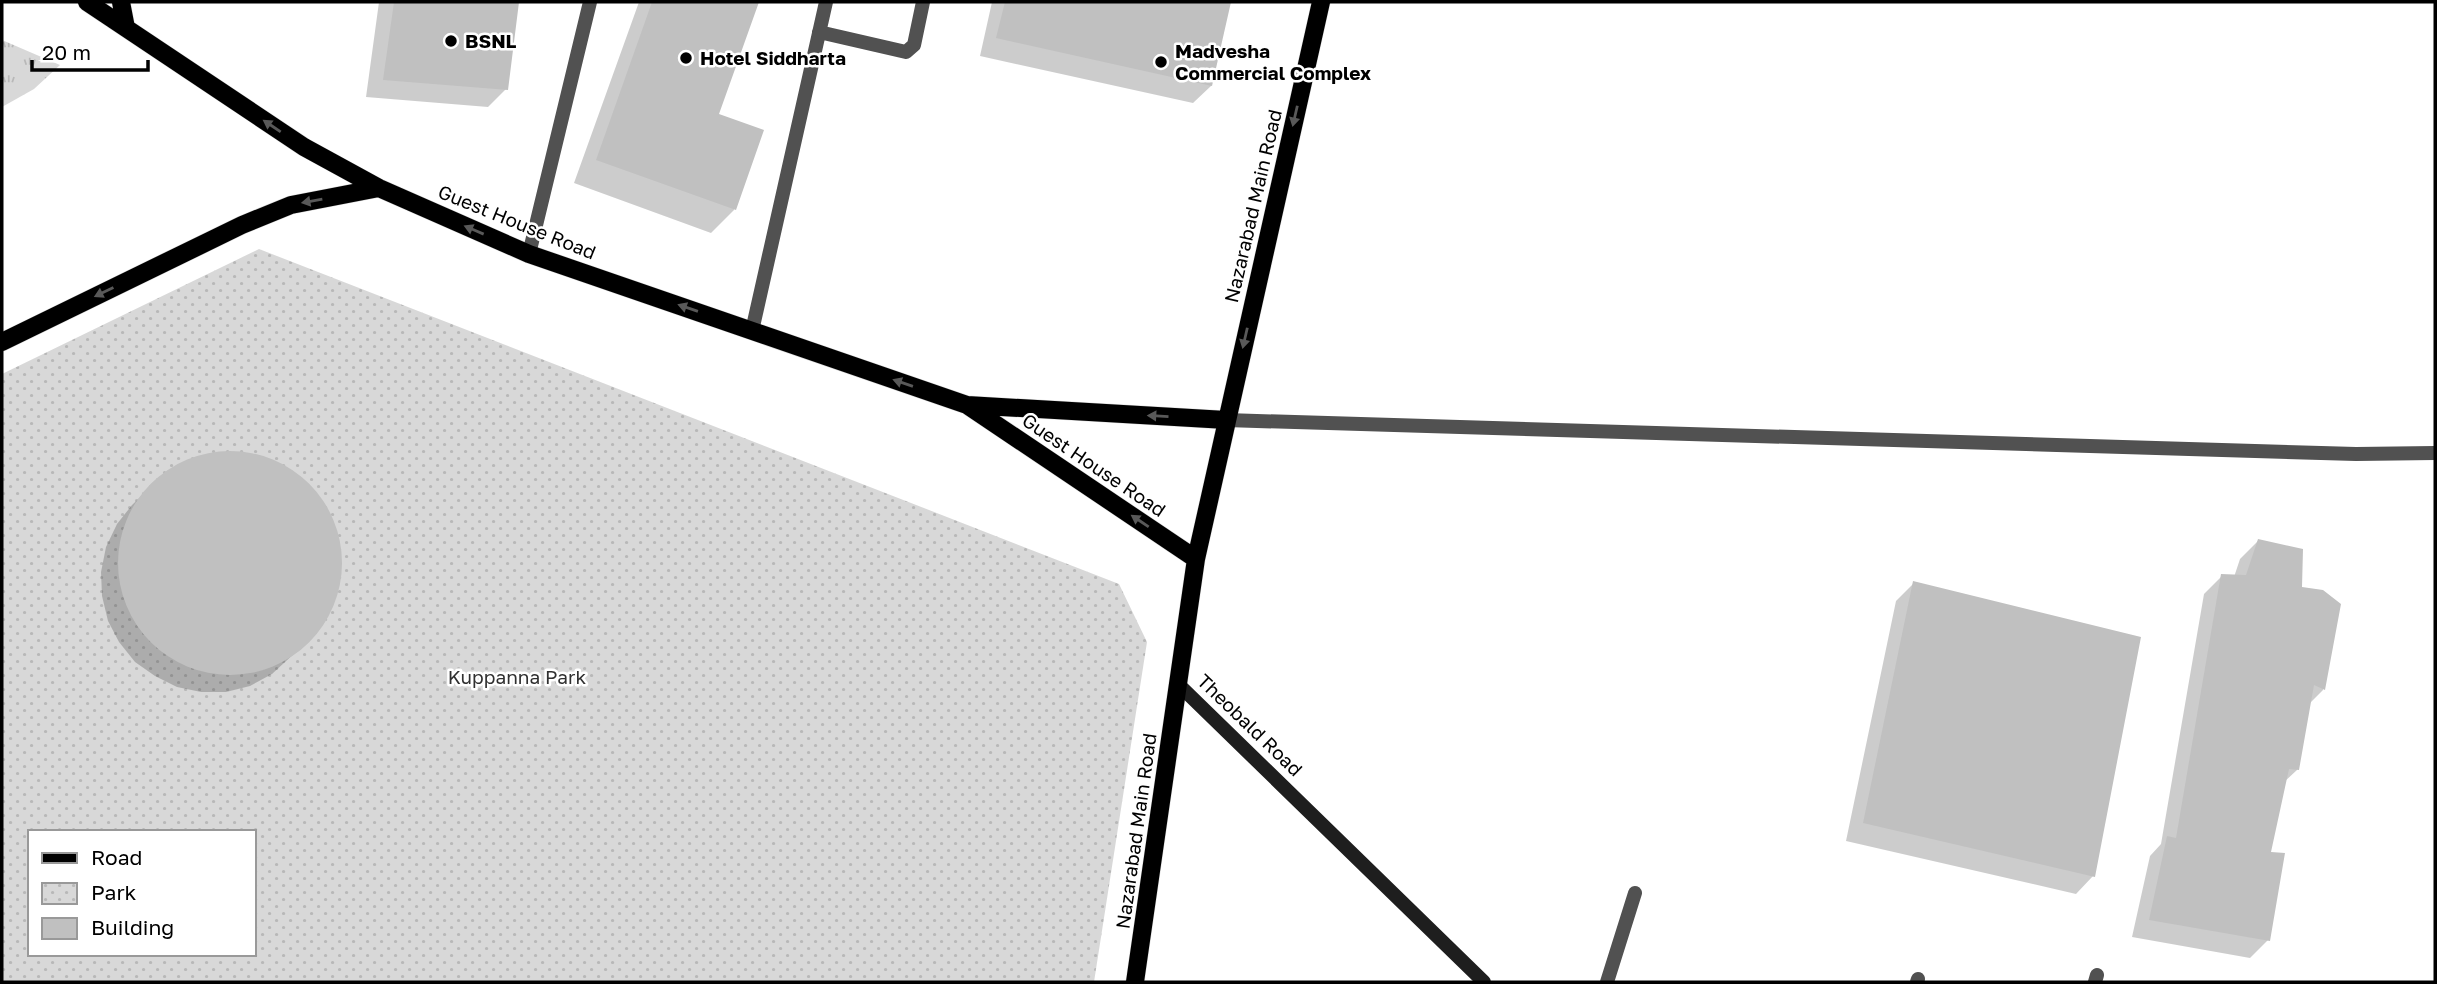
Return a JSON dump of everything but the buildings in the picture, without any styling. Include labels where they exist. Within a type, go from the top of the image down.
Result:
[{"type":"main road","name":"Guest House Road","points":[[88,2],[304,148],[379,188],[529,254],[967,405],[1196,559]]},
{"type":"main road","points":[[121,2],[126,28]]},
{"type":"main road","name":"Nazarabad Main Road","points":[[1226,420],[1321,2]]},
{"type":"main road","points":[[2,342],[242,225],[290,205],[379,188]]},
{"type":"main road","name":"Guest House Road","points":[[967,405],[1226,420]]},
{"type":"main road","name":"Theobald Road","points":[[1226,420],[1196,559],[1179,685],[1485,982]]},
{"type":"main road","name":"Nazarabad Main Road","points":[[1135,982],[1179,685]]},
{"type":"street","points":[[529,254],[590,2]]},
{"type":"street","points":[[752,331],[826,2]]},
{"type":"street","points":[[819,32],[906,52],[914,45],[923,2]]},
{"type":"street","points":[[1226,420],[2289,453],[2435,453]]},
{"type":"street","points":[[1607,982],[1635,893]]},
{"type":"green space","points":[[2,40],[60,65],[34,89],[2,107]]},
{"type":"green space","name":"Kuppanna Park","points":[[259,249],[1119,584],[1147,642],[1094,982],[2,982],[2,374]]},
{"type":"place","name":"BSNL","points":[[451,41]]},
{"type":"place","name":"Hotel Siddharta","points":[[686,58]]},
{"type":"place","name":"Madvesha Commercial Complex","points":[[1161,62]]}]
